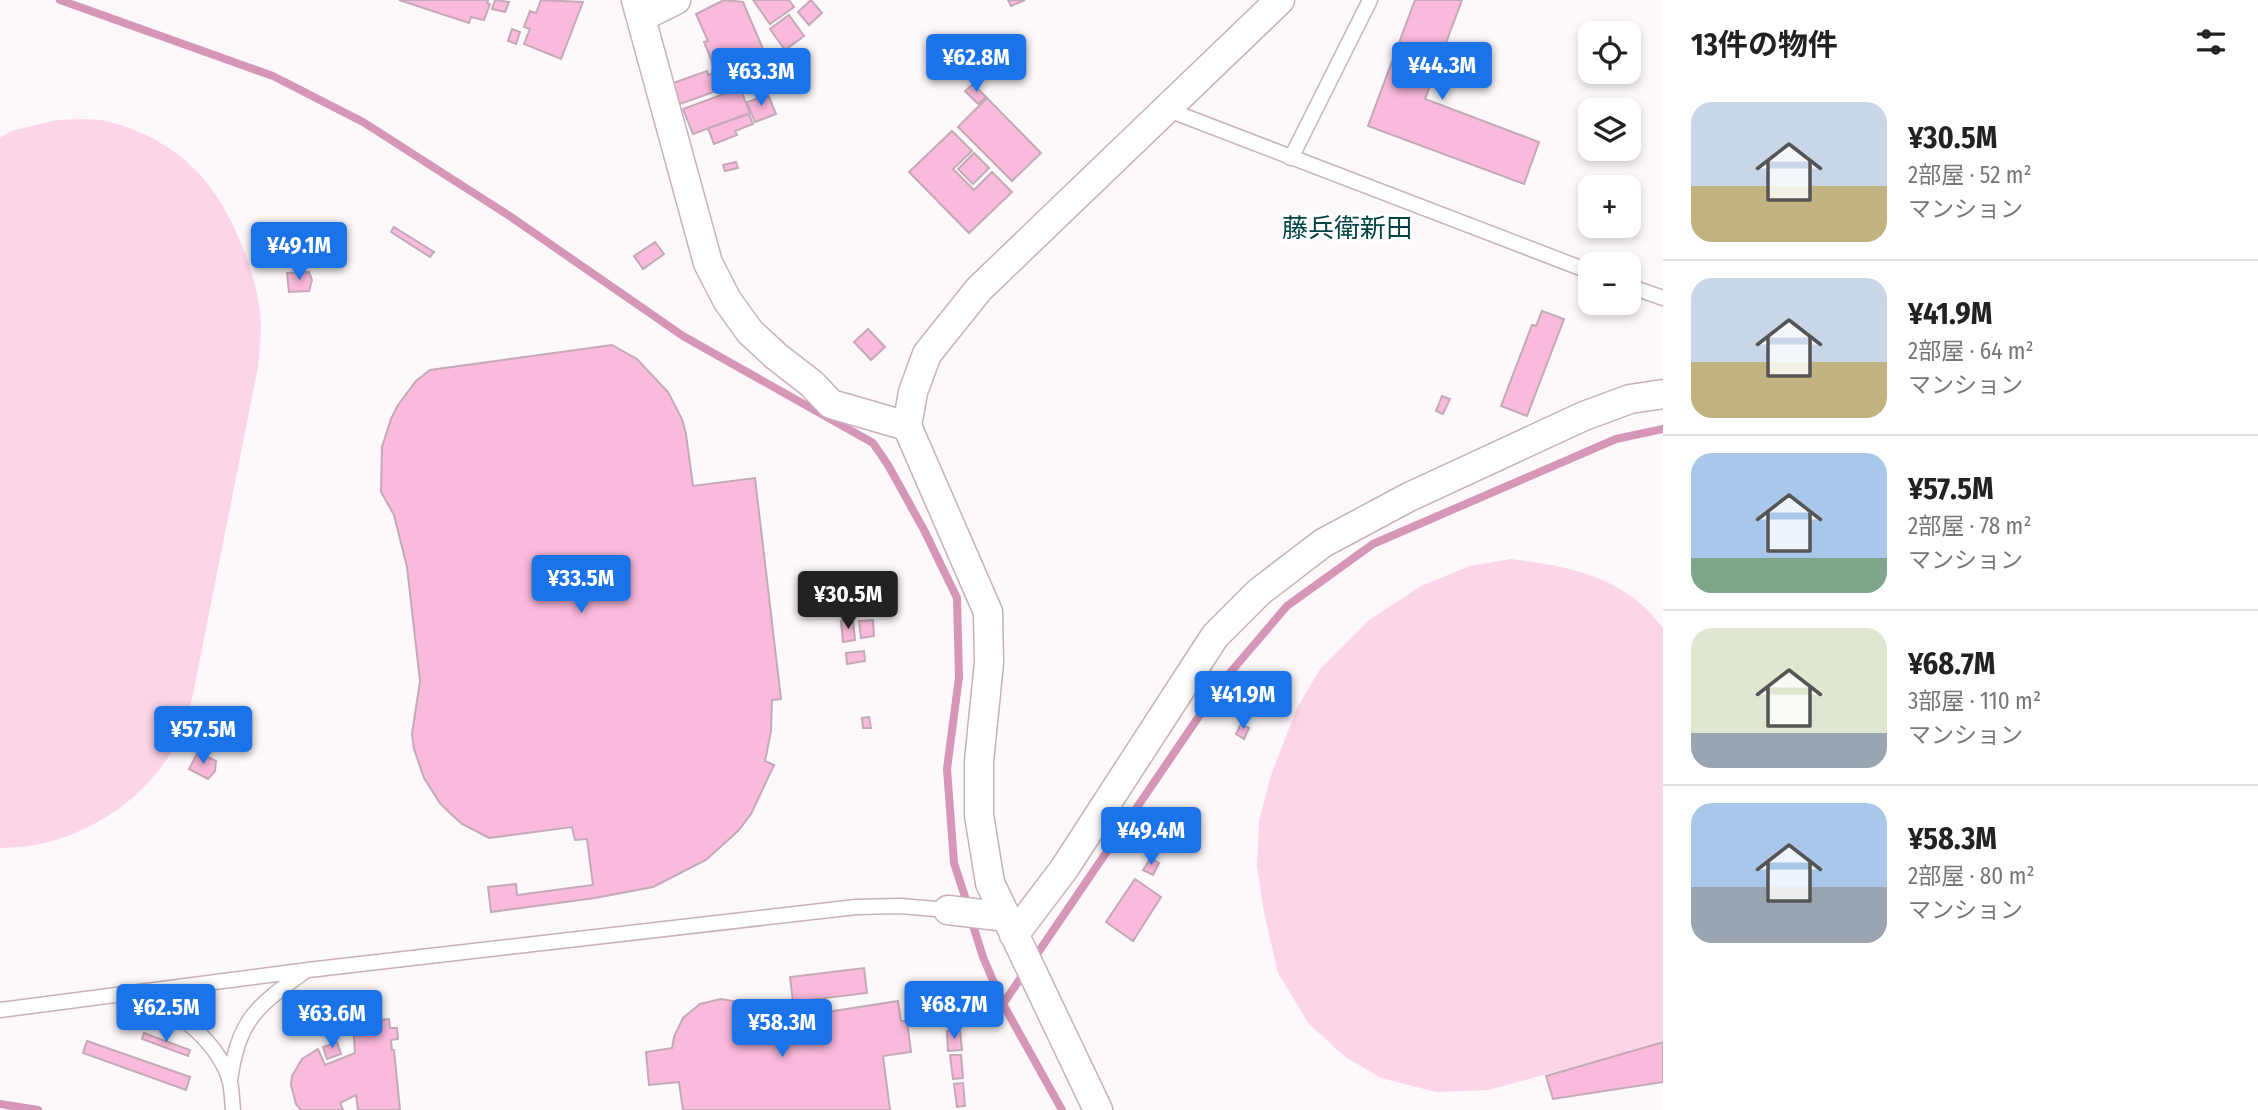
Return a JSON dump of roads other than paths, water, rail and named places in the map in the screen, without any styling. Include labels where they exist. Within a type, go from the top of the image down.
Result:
[{"type":"street","points":[[676,0],[639,9],[708,263],[727,300],[750,332],[812,384],[831,404],[898,423],[988,612],[989,663],[979,761],[979,815],[990,883],[1001,922],[1098,1110]]},
{"type":"street","points":[[898,423],[913,393],[927,354],[979,289],[1271,5]]},
{"type":"street","points":[[1001,922],[1064,869],[1215,636],[1259,592],[1322,543],[1409,497],[1584,416],[1630,399],[1663,394]]},
{"type":"street","points":[[948,910],[1001,922]]},
{"type":"lane","points":[[1290,159],[1370,0]]},
{"type":"lane","points":[[1166,109],[1290,159],[1578,267]]},
{"type":"lane","points":[[1641,290],[1663,298]]},
{"type":"lane","points":[[0,1010],[308,970],[856,907],[900,906],[948,910]]},
{"type":"lane","points":[[229,1081],[234,1052],[244,1026],[259,1008],[308,970]]},
{"type":"lane","points":[[144,991],[204,1038],[219,1058],[229,1081],[233,1110]]},
{"type":"waterway","points":[[60,0],[273,76],[363,122],[511,217],[683,336],[873,443],[924,530],[957,598],[959,677],[947,769],[954,863],[968,906]]},
{"type":"waterway","points":[[1033,960],[1223,681],[1287,606],[1373,544],[1616,439],[1663,429]]},
{"type":"waterway","points":[[971,919],[983,957],[1003,1004],[1062,1110]]},
{"type":"waterway","points":[[1003,1004],[1026,970]]},
{"type":"waterway","points":[[0,1104],[38,1110]]},
{"type":"district","name":"藤兵衛新田","points":[[1347,228]]}]
